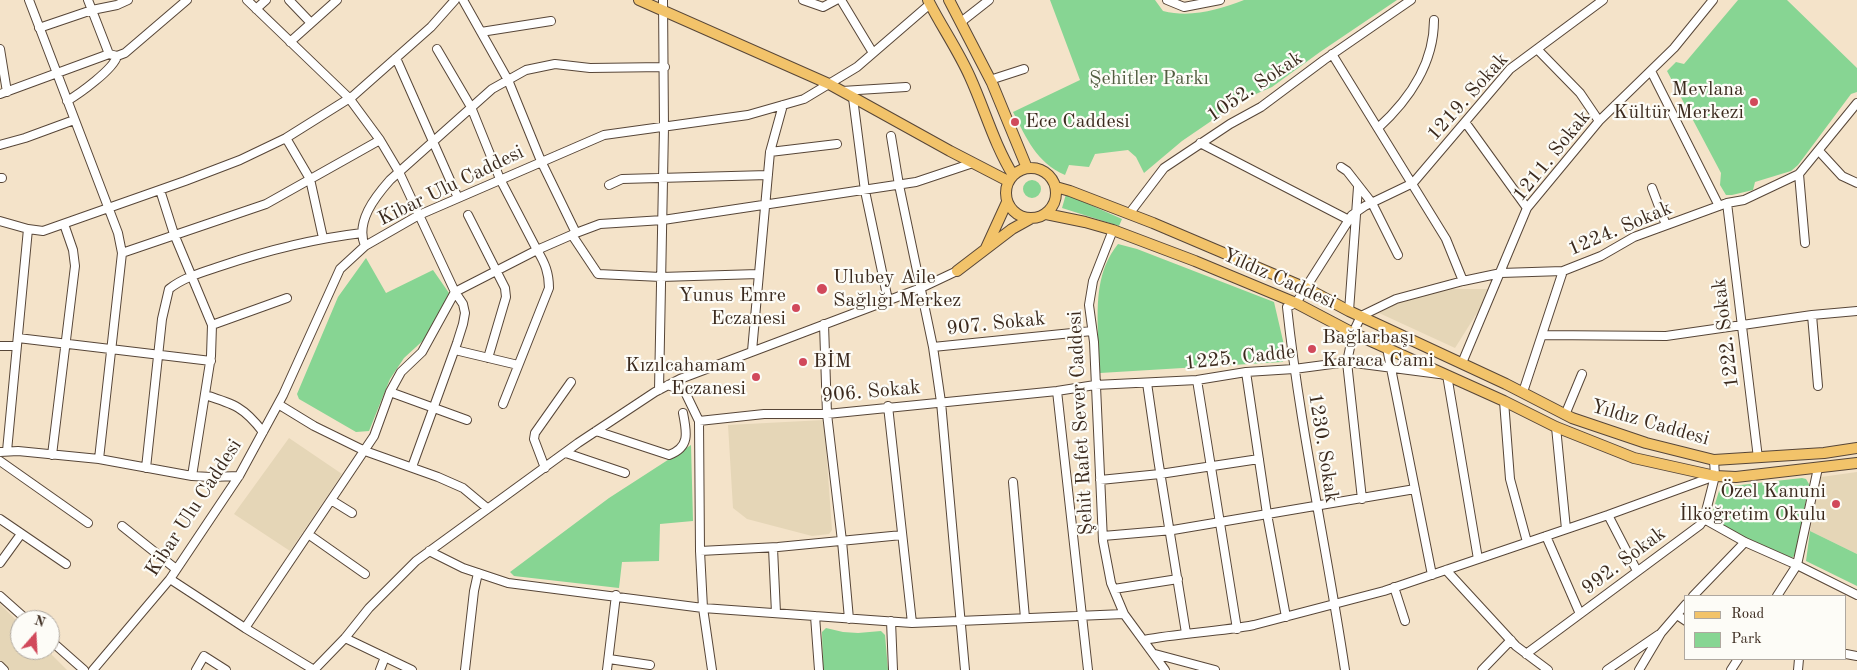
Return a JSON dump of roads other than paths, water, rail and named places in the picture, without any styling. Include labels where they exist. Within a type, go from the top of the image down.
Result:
[{"type":"main road","points":[[639,0],[829,84],[973,163],[1011,178]]},
{"type":"main road","points":[[949,0],[990,80],[1027,168],[1011,178],[1006,188],[1007,202],[986,249]]},
{"type":"main road","points":[[929,2],[962,60],[1011,178]]},
{"type":"main road","name":"Yıldız Caddesi","points":[[1027,168],[1034,168],[1048,174],[1056,187],[1129,214],[1306,288],[1349,311],[1523,392],[1565,415],[1646,443],[1714,460],[1824,453],[1857,448]]},
{"type":"main road","points":[[1046,214],[1055,202],[1056,187]]},
{"type":"main road","points":[[1007,202],[1016,214],[1030,219]]},
{"type":"main road","name":"Yıldız Caddesi","points":[[957,271],[1012,229],[1030,219],[1039,218],[1046,214],[1085,222],[1113,230],[1195,261],[1296,303],[1353,333],[1504,401],[1556,427],[1634,458],[1715,476],[1736,477],[1857,464]]},
{"type":"street","points":[[29,0],[118,233],[122,253],[99,459]]},
{"type":"street","points":[[88,0],[109,54]]},
{"type":"street","points":[[39,28],[128,0]]},
{"type":"street","points":[[0,49],[4,93],[109,54],[117,56],[131,49],[187,0]]},
{"type":"street","points":[[247,0],[349,98],[380,140],[399,172],[455,292],[463,304],[465,313],[455,350],[412,467]]},
{"type":"street","points":[[256,9],[266,0]]},
{"type":"street","points":[[289,0],[311,23]]},
{"type":"street","points":[[290,42],[337,0]]},
{"type":"street","points":[[0,221],[43,231],[240,160],[286,138],[349,98],[431,27],[455,0]]},
{"type":"street","points":[[463,0],[508,80],[541,161],[574,234],[598,274],[661,277],[758,274]]},
{"type":"street","points":[[659,390],[664,178],[665,67],[663,0]]},
{"type":"street","points":[[803,0],[823,7],[836,0]]},
{"type":"street","points":[[841,0],[873,53]]},
{"type":"street","points":[[961,22],[989,0]]},
{"type":"street","points":[[1167,0],[1184,7],[1220,0]]},
{"type":"street","name":"1052. Sokak","points":[[1129,214],[1164,168],[1230,124],[1261,107],[1332,54],[1411,0]]},
{"type":"street","name":"1219. Sokak","points":[[1296,303],[1349,220],[1357,212],[1413,183],[1510,69],[1603,0]]},
{"type":"street","name":"1211. Sokak","points":[[1462,364],[1527,208],[1600,121],[1674,48],[1713,0]]},
{"type":"street","name":"Kibar Ulu Caddesi","points":[[93,670],[170,579],[239,476],[278,404],[340,269],[365,246],[419,215],[604,135],[748,115],[804,99],[856,67],[929,2]]},
{"type":"street","points":[[1378,128],[1406,97],[1426,65],[1433,41],[1434,20]]},
{"type":"street","points":[[481,32],[551,21]]},
{"type":"street","points":[[438,49],[471,107],[500,179],[545,262],[549,275],[548,288],[503,404]]},
{"type":"street","points":[[1537,49],[1580,93],[1600,121]]},
{"type":"street","points":[[1332,54],[1446,239],[1463,281]]},
{"type":"street","points":[[67,101],[109,68],[117,56]]},
{"type":"street","points":[[396,58],[458,198]]},
{"type":"street","points":[[365,246],[362,234],[366,214],[375,196],[390,180],[492,89],[526,70],[555,64],[590,68],[665,67]]},
{"type":"street","points":[[990,80],[1024,68]]},
{"type":"street","name":"1222. Sokak","points":[[1651,70],[1723,205],[1742,326],[1758,458]]},
{"type":"street","points":[[842,91],[906,87]]},
{"type":"street","points":[[853,98],[865,191],[888,300]]},
{"type":"street","name":"1224. Sokak","points":[[1361,316],[1396,298],[1463,281],[1501,273],[1563,270],[1601,256],[1634,237],[1723,205],[1744,200],[1800,174],[1857,103]]},
{"type":"street","points":[[752,351],[770,152],[783,105]]},
{"type":"street","points":[[0,145],[26,138],[74,120]]},
{"type":"street","points":[[1464,122],[1527,208]]},
{"type":"street","points":[[891,136],[899,185],[933,347],[941,402],[965,670]]},
{"type":"street","points":[[286,138],[310,179],[323,238]]},
{"type":"street","points":[[122,253],[266,204],[380,140]]},
{"type":"street","points":[[770,152],[837,144]]},
{"type":"street","points":[[1200,144],[1349,220]]},
{"type":"street","points":[[1819,151],[1842,176],[1857,183]]},
{"type":"street","points":[[245,628],[374,436],[390,392],[401,372],[422,352],[455,292],[537,250],[600,224],[663,220],[865,191],[916,182],[973,163]]},
{"type":"street","points":[[1341,167],[1347,171],[1372,204],[1398,255]]},
{"type":"street","points":[[1800,174],[1805,243]]},
{"type":"street","points":[[609,186],[622,179],[768,175]]},
{"type":"street","points":[[1349,311],[1358,187]]},
{"type":"street","points":[[1652,188],[1666,225]]},
{"type":"street","points":[[160,190],[174,234],[212,324],[211,361],[192,476]]},
{"type":"street","points":[[468,215],[505,288],[506,297],[488,358]]},
{"type":"street","points":[[52,455],[75,266],[73,250],[64,224]]},
{"type":"street","points":[[28,229],[17,342],[3,451],[99,459],[192,476],[239,476]]},
{"type":"street","name":"Şehit Rafet Sever Caddesi","points":[[1113,230],[1093,281],[1089,305],[1103,536],[1114,589],[1124,614],[1165,670]]},
{"type":"street","points":[[146,468],[162,319],[169,289],[192,276],[264,252],[323,238],[362,234]]},
{"type":"street","points":[[1523,392],[1563,270]]},
{"type":"street","points":[[170,579],[314,670],[345,638],[369,608],[416,561],[566,452],[659,390],[680,379],[921,288],[957,271]]},
{"type":"street","points":[[212,324],[288,298]]},
{"type":"street","name":"1230. Sokak","points":[[1296,303],[1287,307],[1294,369],[1345,670]]},
{"type":"street","points":[[1542,335],[1666,336],[1812,315],[1857,311]]},
{"type":"street","points":[[1812,315],[1818,386]]},
{"type":"street","points":[[1361,316],[1353,333],[1347,362],[1362,498]]},
{"type":"street","points":[[824,324],[827,414],[849,619]]},
{"type":"street","name":"907. Sokak","points":[[933,347],[1092,331]]},
{"type":"street","points":[[0,346],[17,342],[67,343],[211,361]]},
{"type":"street","points":[[1387,348],[1432,575]]},
{"type":"street","points":[[455,350],[518,365]]},
{"type":"street","name":"1225. Cadde","points":[[1095,385],[1197,380],[1246,372],[1294,369],[1347,362],[1447,375]]},
{"type":"street","points":[[1246,372],[1267,514],[1286,617]]},
{"type":"street","points":[[1565,415],[1582,374]]},
{"type":"street","points":[[1447,375],[1478,559]]},
{"type":"street","points":[[1197,380],[1237,629]]},
{"type":"street","points":[[545,468],[534,439],[535,433],[571,382]]},
{"type":"street","points":[[1147,383],[1186,633]]},
{"type":"street","points":[[668,385],[685,392],[699,421],[700,551],[703,608],[712,670]]},
{"type":"street","name":"906. Sokak","points":[[699,421],[764,414],[827,414],[888,406],[1057,392],[1095,385]]},
{"type":"street","points":[[390,392],[467,420]]},
{"type":"street","points":[[1057,392],[1088,670]]},
{"type":"street","points":[[204,395],[232,404],[250,415],[263,432]]},
{"type":"street","points":[[1504,401],[1510,479],[1527,542]]},
{"type":"street","points":[[278,404],[314,426],[365,450],[464,488],[487,508]]},
{"type":"street","points":[[888,406],[912,622]]},
{"type":"street","points":[[596,431],[669,456],[677,452],[685,441],[687,434],[683,413]]},
{"type":"street","points":[[1556,427],[1566,529]]},
{"type":"street","points":[[566,452],[625,473]]},
{"type":"street","points":[[1100,480],[1160,474],[1259,458]]},
{"type":"street","points":[[1714,460],[1715,476],[1704,519],[1745,542],[1857,595]]},
{"type":"street","points":[[0,461],[88,523]]},
{"type":"street","points":[[1778,595],[1797,565],[1818,468]]},
{"type":"street","points":[[1144,640],[1186,633],[1237,629],[1335,604],[1432,575],[1715,476]]},
{"type":"street","points":[[1013,482],[1025,618]]},
{"type":"street","points":[[1103,536],[1170,530],[1415,489]]},
{"type":"street","points":[[331,500],[352,513]]},
{"type":"street","points":[[1608,515],[1638,571]]},
{"type":"street","points":[[0,519],[66,564]]},
{"type":"street","name":"992. Sokak","points":[[1526,654],[1700,525],[1704,519]]},
{"type":"street","points":[[122,526],[176,569]]},
{"type":"street","points":[[0,563],[21,534]]},
{"type":"street","points":[[308,534],[364,574]]},
{"type":"street","points":[[700,551],[773,548],[902,535]]},
{"type":"street","points":[[1546,536],[1580,614]]},
{"type":"street","points":[[1694,595],[1745,542]]},
{"type":"street","points":[[773,548],[776,613]]},
{"type":"street","points":[[429,551],[463,568],[508,582],[703,608],[891,622],[1124,614]]},
{"type":"street","points":[[1446,570],[1511,640],[1548,670]]},
{"type":"street","points":[[465,670],[474,591],[478,573]]},
{"type":"street","points":[[1114,589],[1178,578]]},
{"type":"street","points":[[1394,587],[1405,621]]},
{"type":"street","points":[[0,596],[16,610]]},
{"type":"street","points":[[608,670],[616,596]]},
{"type":"street","points":[[1639,670],[1661,633],[1684,606]]},
{"type":"street","points":[[1676,615],[1684,620]]},
{"type":"street","points":[[815,616],[819,670]]},
{"type":"street","points":[[891,622],[893,670]]},
{"type":"street","points":[[1607,670],[1661,633]]},
{"type":"street","points":[[345,638],[412,670]]},
{"type":"street","points":[[1482,670],[1511,640]]},
{"type":"street","points":[[60,649],[84,670]]},
{"type":"street","points":[[1155,654],[1215,670]]},
{"type":"street","points":[[196,670],[204,656],[226,670]]},
{"type":"street","points":[[380,670],[385,657]]},
{"type":"street","points":[[609,659],[650,665]]},
{"type":"street","points":[[0,666],[4,670]]},
{"type":"place","name":"Mevlana Kültür Merkezi","points":[[1754,102]]},
{"type":"place","name":"Ece Caddesi","points":[[1015,122]]},
{"type":"place","name":"Ulubey Aile Sağlığı Merkez","points":[[822,289]]},
{"type":"place","name":"Yunus Emre Eczanesi","points":[[796,308]]},
{"type":"place","name":"Bağlarbaşı Karaca Cami","points":[[1312,349]]},
{"type":"place","name":"BİM","points":[[803,362]]},
{"type":"place","name":"Kızılcahamam Eczanesi","points":[[756,377]]},
{"type":"place","name":"Özel Kanuni İlköğretim Okulu","points":[[1836,504]]},
{"type":"park label","name":"Şehitler Parkı","points":[[1149,79]]}]
